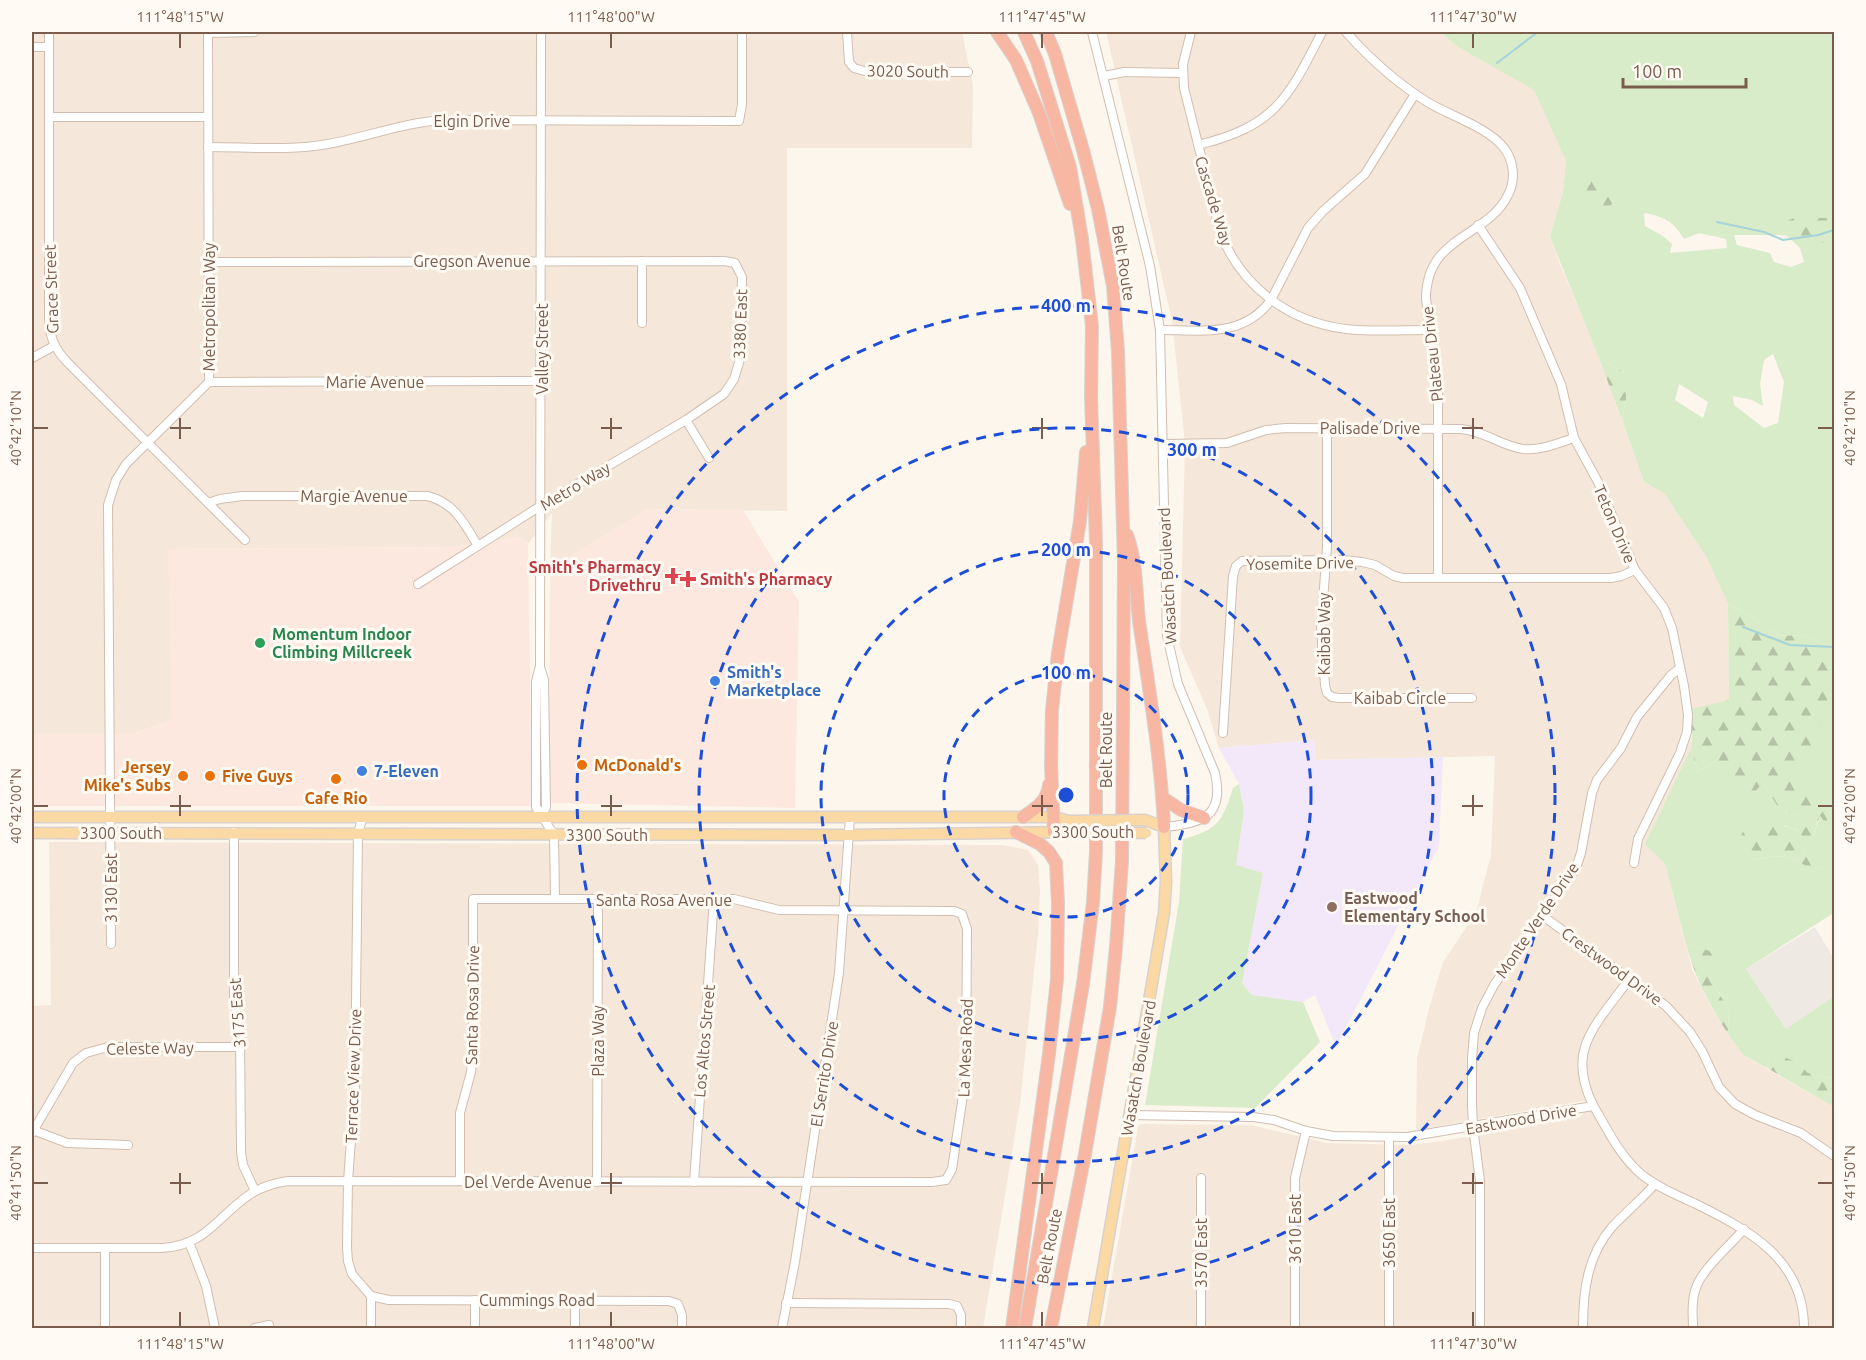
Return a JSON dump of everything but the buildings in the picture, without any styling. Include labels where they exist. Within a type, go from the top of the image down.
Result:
[{"type":"highway","points":[[997,32],[1016,60],[1039,113],[1082,239]]},
{"type":"highway","name":"Belt Route","points":[[1024,32],[1037,61],[1070,167],[1082,239],[1092,326],[1091,397],[1096,541],[1096,852],[1093,902],[1083,984],[1025,1329]]},
{"type":"highway","name":"Belt Route","points":[[1047,32],[1096,199],[1113,286],[1118,352],[1124,526],[1122,861],[1116,947],[1107,1030],[1051,1329]]},
{"type":"highway","points":[[1054,832],[1052,710],[1080,521],[1091,397]]},
{"type":"highway","points":[[1124,526],[1133,551],[1137,605],[1163,798],[1164,827]]},
{"type":"highway","points":[[1023,817],[1041,805],[1048,792],[1052,766]]},
{"type":"highway","points":[[1163,798],[1181,810],[1204,818]]},
{"type":"highway","points":[[1012,1329],[1057,979],[1058,904],[1056,863],[1040,844],[1016,832]]},
{"type":"main road","name":"3300 South","points":[[32,817],[1054,817],[1069,821],[1145,820],[1164,827]]},
{"type":"main road","name":"3300 South","points":[[32,834],[234,832],[848,835],[1016,832],[1146,833],[1164,827]]},
{"type":"main road","name":"Wasatch Boulevard","points":[[1093,1329],[1164,913],[1166,882],[1164,827]]},
{"type":"street","name":"Grace Street","points":[[49,32],[49,324],[54,346],[67,362],[245,540]]},
{"type":"street","points":[[208,32],[254,32]]},
{"type":"street","name":"Metropolitan Way","points":[[110,833],[108,505],[121,472],[147,442],[209,382],[208,32]]},
{"type":"street","name":"Valley Street","points":[[541,817],[536,807],[536,681],[540,666],[542,505],[542,32]]},
{"type":"street","name":"Elgin Drive","points":[[208,147],[326,145],[410,123],[427,121],[739,121],[742,104],[742,32]]},
{"type":"street","name":"3020 South","points":[[847,32],[848,57],[851,66],[858,70],[868,72],[968,72]]},
{"type":"street","name":"Wasatch Boulevard","points":[[1092,32],[1150,266],[1160,330],[1167,636],[1178,684],[1215,773],[1218,786],[1216,804],[1212,812],[1204,818]]},
{"type":"street","name":"Cascade Way","points":[[1191,32],[1182,73],[1198,145],[1217,222],[1229,253],[1248,279],[1271,300],[1295,315],[1326,326],[1350,329],[1430,330]]},
{"type":"street","points":[[1198,145],[1239,133],[1273,110],[1292,89],[1322,32]]},
{"type":"street","name":"Plateau Drive","points":[[1346,32],[1383,69],[1415,94],[1492,136],[1508,153],[1512,166],[1511,188],[1500,207],[1445,250],[1431,273],[1426,294],[1437,381],[1438,578]]},
{"type":"street","points":[[32,47],[49,47]]},
{"type":"street","points":[[1104,76],[1124,72],[1182,73]]},
{"type":"street","points":[[1160,330],[1219,329],[1239,326],[1257,315],[1271,300],[1308,228],[1323,211],[1365,174],[1415,94]]},
{"type":"street","points":[[49,117],[208,117]]},
{"type":"street","name":"Teton Drive","points":[[1478,225],[1520,288],[1561,384],[1574,438],[1598,482],[1635,570],[1664,608],[1672,628],[1688,715],[1685,742],[1638,839],[1634,863]]},
{"type":"street","points":[[642,261],[642,323]]},
{"type":"street","name":"Gregson Avenue","points":[[209,262],[724,261],[735,263]]},
{"type":"street","name":"3380 East","points":[[731,386],[737,372],[742,347],[742,277],[735,263]]},
{"type":"street","points":[[32,358],[54,346]]},
{"type":"street","name":"Marie Avenue","points":[[209,382],[542,381]]},
{"type":"street","name":"Metro Way","points":[[418,584],[542,505],[686,420],[716,401],[731,386]]},
{"type":"street","points":[[686,420],[709,458]]},
{"type":"street","name":"Palisade Drive","points":[[1164,444],[1220,444],[1273,429],[1327,428],[1474,430],[1510,446],[1526,449],[1544,447],[1574,438]]},
{"type":"street","name":"Kaibab Way","points":[[1327,428],[1326,560],[1321,637],[1325,688],[1329,695]]},
{"type":"street","name":"Margie Avenue","points":[[208,503],[242,496],[427,496],[442,501],[454,510],[478,546]]},
{"type":"street","name":"Yosemite Drive","points":[[1223,733],[1233,576],[1236,566],[1242,561],[1326,560],[1369,563],[1400,578],[1611,578],[1635,570]]},
{"type":"street","name":"Monte Verde Drive","points":[[1480,1329],[1480,1181],[1473,1127],[1472,1059],[1477,1020],[1494,985],[1573,874],[1578,863],[1596,780],[1622,748],[1637,717],[1671,675],[1680,668]]},
{"type":"street","name":"Kaibab Circle","points":[[1329,695],[1339,698],[1472,698]]},
{"type":"street","name":"Terrace View Drive","points":[[363,816],[358,833],[355,1085],[348,1181],[348,1261],[357,1280],[371,1296]]},
{"type":"street","points":[[541,817],[554,835],[555,899]]},
{"type":"street","name":"El Serrito Drive","points":[[782,1329],[837,989],[849,817]]},
{"type":"street","points":[[1164,827],[1183,825],[1204,818]]},
{"type":"street","name":"3175 East","points":[[234,832],[234,1000],[240,1047],[241,1152],[243,1165],[255,1191]]},
{"type":"street","name":"3130 East","points":[[110,833],[111,944]]},
{"type":"street","name":"Santa Rosa Avenue","points":[[473,899],[714,899],[745,901],[779,910],[949,911],[962,914]]},
{"type":"street","name":"Santa Rosa Drive","points":[[460,1181],[460,1113],[470,1078],[473,1054],[473,899]]},
{"type":"street","name":"Plaza Way","points":[[597,1182],[598,899]]},
{"type":"street","name":"Los Altos Street","points":[[694,1182],[714,899]]},
{"type":"street","name":"La Mesa Road","points":[[946,1180],[952,1169],[966,1075],[967,929],[962,914]]},
{"type":"street","name":"Crestwood Drive","points":[[1544,916],[1657,997],[1683,1023],[1702,1051],[1719,1087],[1729,1099],[1755,1115],[1801,1133],[1834,1156]]},
{"type":"street","points":[[1593,1106],[1583,1072],[1582,1059],[1585,1046],[1630,978]]},
{"type":"street","name":"Celeste Way","points":[[32,1132],[73,1063],[91,1051],[108,1047],[240,1047]]},
{"type":"street","name":"Eastwood Drive","points":[[1130,1115],[1253,1117],[1340,1137],[1389,1137],[1424,1136],[1593,1106],[1627,1160],[1655,1184],[1744,1229],[1775,1254],[1788,1270],[1801,1301],[1804,1329]]},
{"type":"street","name":"3610 East","points":[[1295,1329],[1295,1178],[1306,1131]]},
{"type":"street","points":[[32,1132],[67,1143],[128,1145]]},
{"type":"street","name":"3650 East","points":[[1389,1137],[1389,1329]]},
{"type":"street","name":"3570 East","points":[[1201,1329],[1202,1178]]},
{"type":"street","name":"Del Verde Avenue","points":[[255,1191],[271,1184],[288,1181],[937,1182],[946,1180]]},
{"type":"street","points":[[1583,1329],[1586,1281],[1598,1250],[1613,1227],[1655,1184]]},
{"type":"street","points":[[32,1248],[166,1248],[189,1242],[211,1229],[255,1191]]},
{"type":"street","points":[[1693,1329],[1693,1298],[1699,1280],[1744,1229]]},
{"type":"street","points":[[189,1242],[206,1286],[214,1329]]},
{"type":"street","points":[[105,1248],[105,1329]]},
{"type":"street","points":[[371,1296],[371,1329]]},
{"type":"street","name":"Cummings Road","points":[[371,1296],[389,1300],[674,1302],[678,1304],[681,1311],[682,1329]]},
{"type":"street","points":[[475,1300],[475,1329]]},
{"type":"street","points":[[575,1300],[575,1329]]},
{"type":"street","points":[[786,1303],[944,1303],[957,1306],[961,1315],[962,1329]]},
{"type":"street","points":[[255,1329],[269,1325]]},
{"type":"shaded area","points":[[32,32],[962,32],[973,86],[972,148],[787,148],[787,511],[648,509],[550,569],[552,513],[528,544],[521,537],[456,547],[169,549],[172,720],[132,734],[32,734]]},
{"type":"shaded area","points":[[1106,32],[1440,32],[1458,47],[1534,89],[1566,161],[1563,192],[1550,237],[1561,267],[1596,349],[1644,482],[1664,493],[1707,558],[1728,604],[1729,701],[1691,710],[1691,748],[1646,844],[1665,864],[1692,969],[1709,1003],[1743,1055],[1834,1107],[1834,1328],[1103,1328],[1140,1124],[1251,1125],[1327,1143],[1412,1145],[1580,1117],[1595,1099],[1416,1130],[1417,1058],[1430,1005],[1443,962],[1476,913],[1491,855],[1495,756],[1316,760],[1314,740],[1219,748],[1207,709],[1180,647],[1185,444],[1172,321]]},
{"type":"shaded area","points":[[648,509],[743,510],[799,602],[795,808],[549,803],[550,569]]},
{"type":"shaded area","points":[[521,537],[528,545],[532,806],[32,806],[32,734],[132,734],[172,720],[168,549],[456,547]]},
{"type":"shaded area","name":"Eastwood Elementary School","points":[[1314,740],[1316,760],[1443,757],[1439,846],[1336,1047],[1315,995],[1303,1002],[1252,995],[1242,983],[1263,873],[1236,866],[1244,811],[1239,784],[1219,748]]},
{"type":"shaded area","points":[[49,842],[1003,845],[1028,850],[1038,865],[1040,890],[1038,934],[1020,1104],[983,1328],[32,1328],[32,1006],[51,1005]]},
{"type":"shaded area","points":[[1815,927],[1834,959],[1834,996],[1786,1029],[1746,969]]},
{"type":"green space","points":[[1440,32],[1834,32],[1834,218],[1794,218],[1814,239],[1834,245],[1834,644],[1827,646],[1804,635],[1779,636],[1728,604],[1707,558],[1664,493],[1644,482],[1622,420],[1626,399],[1626,373],[1599,358],[1550,237],[1563,192],[1566,161],[1534,90],[1458,47]],"holes":[[[1644,213],[1668,221],[1684,239],[1699,233],[1726,239],[1727,248],[1670,253],[1672,244],[1645,226]],[[1734,235],[1786,235],[1800,248],[1804,262],[1791,267],[1774,262],[1770,253],[1737,245]],[[1773,354],[1784,382],[1778,423],[1764,428],[1734,405],[1733,396],[1752,400],[1763,406],[1760,384],[1764,360]],[[1679,384],[1708,402],[1703,418],[1675,400]]]},
{"type":"green space","points":[[1589,180],[1601,186],[1613,203],[1603,212],[1586,210],[1580,194]]},
{"type":"green space","points":[[1794,218],[1834,218],[1834,245],[1785,235],[1780,224]]},
{"type":"green space","points":[[1599,358],[1626,373],[1626,399],[1622,420]]},
{"type":"green space","points":[[1728,604],[1779,636],[1804,635],[1827,646],[1834,644],[1834,730],[1823,721],[1815,733],[1815,756],[1799,775],[1815,787],[1816,804],[1834,810],[1834,833],[1820,816],[1813,836],[1803,852],[1832,866],[1810,869],[1793,859],[1780,856],[1747,861],[1737,848],[1743,831],[1771,825],[1784,826],[1798,831],[1799,815],[1780,810],[1763,783],[1749,798],[1737,794],[1745,778],[1724,778],[1715,761],[1698,772],[1691,748],[1691,709],[1729,700]]},
{"type":"green space","points":[[1823,720],[1834,730],[1834,810],[1816,804],[1799,775],[1815,756],[1815,733]]},
{"type":"green space","points":[[1691,748],[1698,772],[1715,761],[1745,778],[1738,794],[1763,783],[1780,810],[1799,815],[1799,831],[1784,825],[1747,861],[1780,856],[1793,859],[1810,869],[1831,866],[1803,852],[1813,836],[1821,815],[1834,833],[1834,917],[1832,914],[1746,969],[1786,1029],[1834,996],[1834,1072],[1830,1079],[1808,1073],[1797,1062],[1770,1053],[1767,1068],[1743,1055],[1728,1034],[1729,1011],[1708,973],[1702,948],[1686,944],[1665,864],[1645,844]]},
{"type":"green space","points":[[1239,784],[1244,811],[1236,865],[1263,873],[1242,983],[1252,995],[1303,1002],[1320,1042],[1255,1108],[1145,1105],[1179,902],[1183,839],[1204,832],[1217,823],[1222,817],[1233,788]]},
{"type":"green space","points":[[1686,944],[1723,957],[1708,973],[1729,1011],[1728,1034],[1703,990]]},
{"type":"green space","points":[[1770,1052],[1797,1062],[1808,1073],[1830,1079],[1834,1072],[1834,1107],[1767,1068]]},
{"type":"waterway","points":[[1497,63],[1538,32]]},
{"type":"waterway","points":[[1717,222],[1764,232],[1783,240],[1818,235],[1834,230]]},
{"type":"waterway","points":[[1743,627],[1790,645],[1834,647]]},
{"type":"place","name":"Smith's Pharmacy Drivethru","points":[[673,576]]},
{"type":"place","name":"Smith's Pharmacy","points":[[688,579]]},
{"type":"place","name":"Momentum Indoor Climbing Millcreek","points":[[260,643]]},
{"type":"place","name":"Smith's Marketplace","points":[[715,681]]},
{"type":"place","name":"McDonald's","points":[[582,765]]},
{"type":"place","name":"7-Eleven","points":[[362,771]]},
{"type":"place","name":"Jersey Mike's Subs","points":[[183,776]]},
{"type":"place","name":"Five Guys","points":[[210,776]]},
{"type":"place","name":"Cafe Rio","points":[[336,779]]},
{"type":"place","name":"Eastwood Elementary School","points":[[1332,907]]}]
